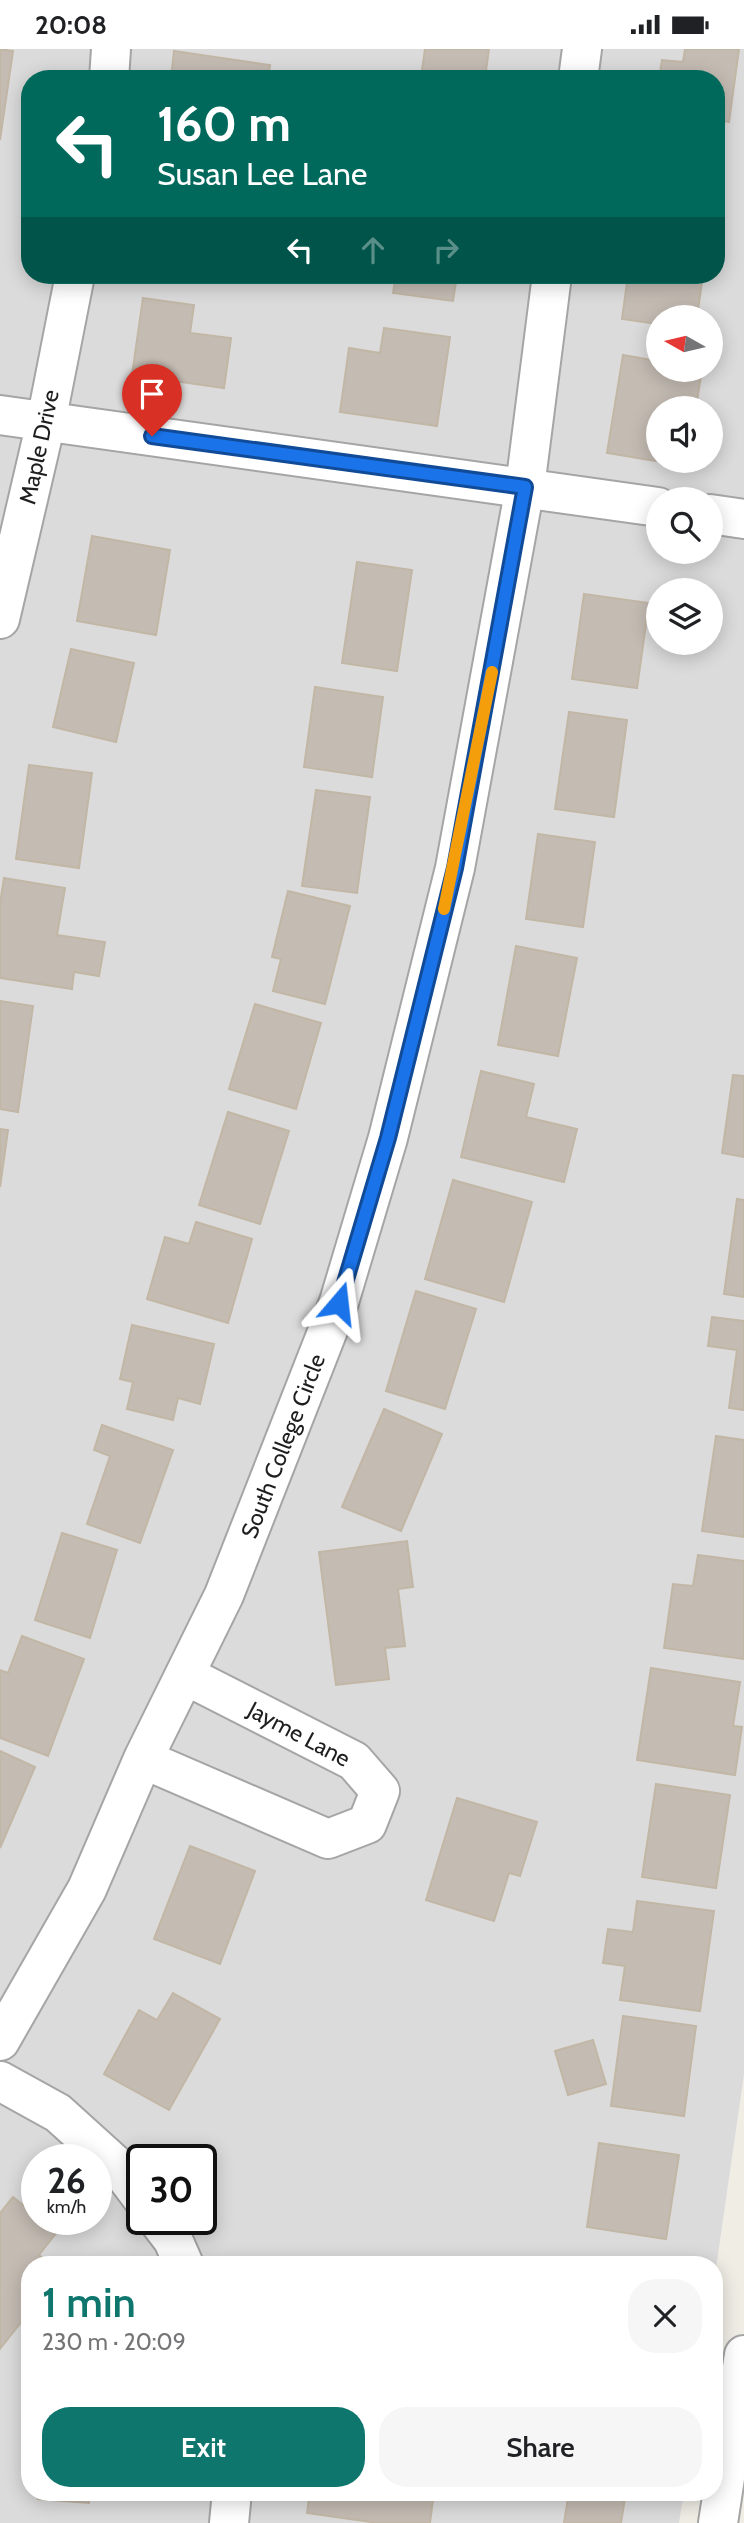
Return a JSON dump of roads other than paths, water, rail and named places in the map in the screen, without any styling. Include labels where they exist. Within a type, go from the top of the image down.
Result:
[{"type":"street","points":[[110,70],[111,49]]},
{"type":"street","points":[[579,70],[582,49]]},
{"type":"street","name":"Maple Drive","points":[[0,619],[46,422],[73,284]]},
{"type":"street","name":"South College Circle","points":[[0,2041],[87,1889],[143,1759],[224,1595],[339,1303],[388,1138],[455,868],[525,487],[551,284]]},
{"type":"street","points":[[0,415],[646,504]]},
{"type":"street","points":[[723,516],[744,519]]},
{"type":"street","name":"Jayme Lane","points":[[143,1759],[328,1839],[368,1824],[380,1791],[355,1761],[185,1675]]},
{"type":"street","points":[[0,2081],[58,2113],[126,2177]]},
{"type":"street","points":[[169,2235],[180,2256]]},
{"type":"street","points":[[727,2518],[744,2355]]},
{"type":"street","points":[[229,2523],[231,2501]]}]
